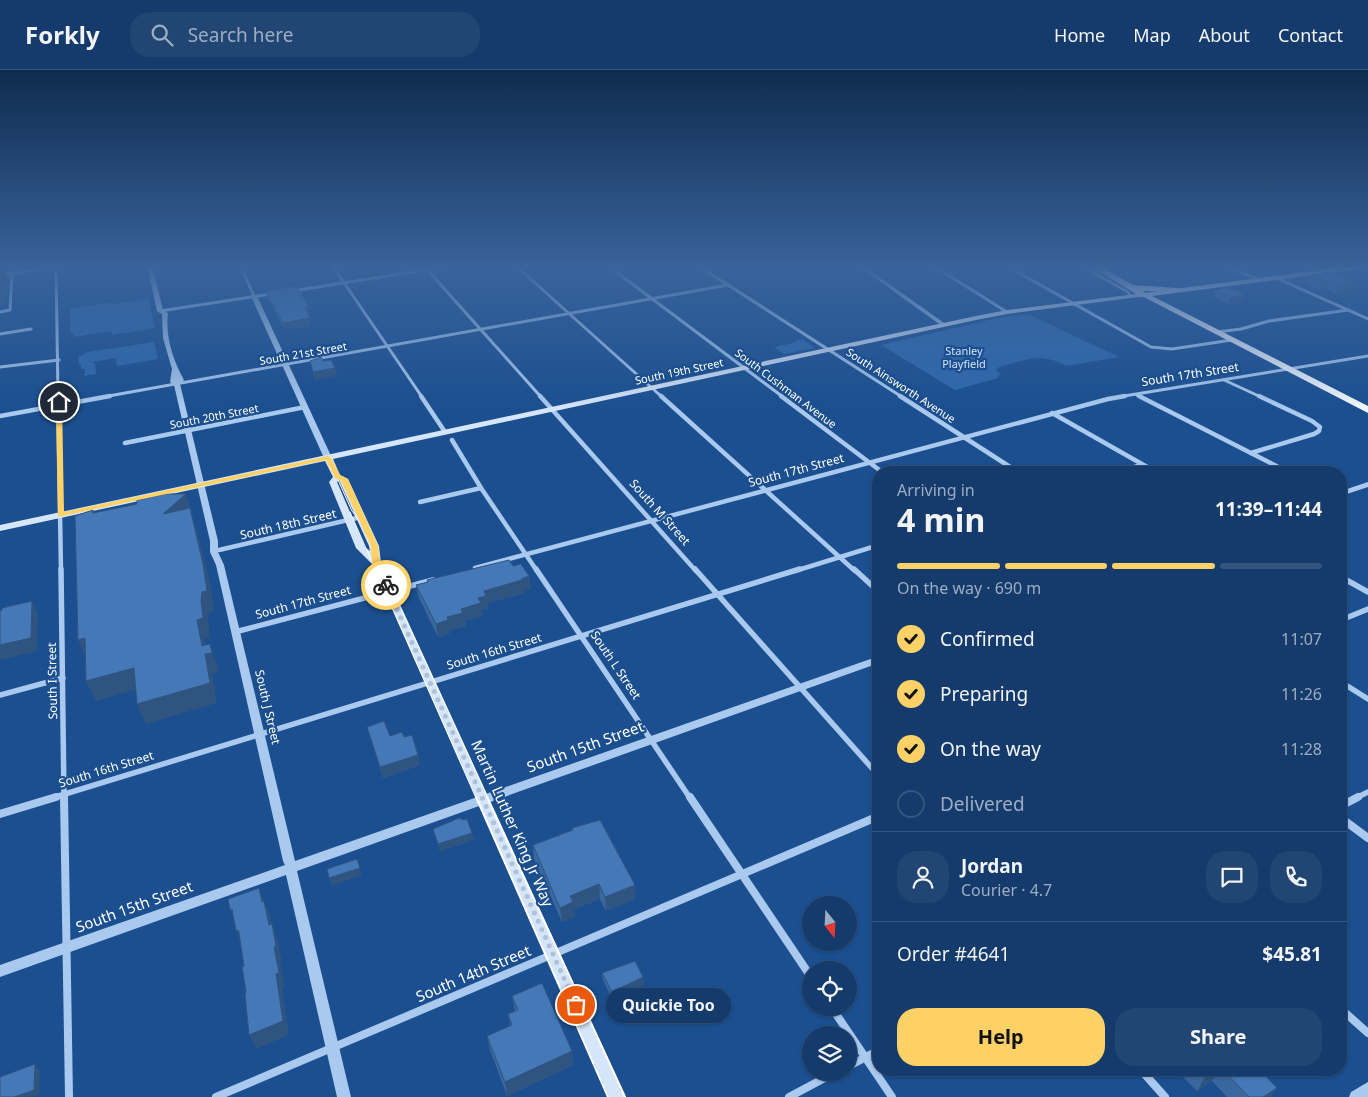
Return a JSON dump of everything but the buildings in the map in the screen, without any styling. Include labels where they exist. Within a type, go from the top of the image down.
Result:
[{"type":"main road","name":"South 19th Street","points":[[0,528],[1003,313]]},
{"type":"main road","points":[[1179,313],[1368,410]]},
{"type":"main road","name":"Martin Luther King Jr Way","points":[[328,458],[337,477],[344,479],[374,546],[376,562],[618,1097]]},
{"type":"main road","name":"Martin Luther King Jr Way","points":[[337,477],[333,482],[348,520],[361,548],[376,562]]},
{"type":"street","name":"South I Street","points":[[57,313],[69,1097]]},
{"type":"street","name":"South J Street","points":[[159,313],[157,315],[163,320],[175,370],[173,382],[178,384],[344,1097]]},
{"type":"street","name":"Martin Luther King Jr Way","points":[[262,313],[328,458]]},
{"type":"street","points":[[364,313],[445,432]]},
{"type":"street","name":"South M Street","points":[[466,313],[872,768]]},
{"type":"street","name":"South 21st Street","points":[[0,416],[575,313]]},
{"type":"street","name":"South Cushman Avenue","points":[[671,313],[874,466]]},
{"type":"street","name":"South Ainsworth Avenue","points":[[771,313],[1009,466]]},
{"type":"street","points":[[927,313],[944,325]]},
{"type":"street","points":[[1089,313],[1140,342],[1155,348],[1178,348],[1232,340]]},
{"type":"street","points":[[1216,332],[1241,329],[1268,321],[1327,313]]},
{"type":"street","points":[[1355,313],[1368,319]]},
{"type":"street","points":[[569,314],[872,586]]},
{"type":"street","points":[[0,334],[31,329]]},
{"type":"street","name":"South 17th Street","points":[[469,570],[1108,399],[1368,356]]},
{"type":"street","points":[[0,367],[59,360]]},
{"type":"street","points":[[1224,380],[1312,421],[1320,427],[1319,431],[1314,434],[1251,454]]},
{"type":"street","points":[[1137,394],[1276,466]]},
{"type":"street","name":"South 20th Street","points":[[125,443],[305,407]]},
{"type":"street","points":[[1052,413],[1142,465]]},
{"type":"street","name":"South L Street","points":[[452,440],[650,740],[802,964]]},
{"type":"street","points":[[1347,492],[1368,484]]},
{"type":"street","points":[[420,502],[482,488]]},
{"type":"street","name":"South 18th Street","points":[[217,552],[361,517]]},
{"type":"street","name":"South 16th Street","points":[[0,814],[872,547]]},
{"type":"street","name":"South 17th Street","points":[[235,632],[440,577]]},
{"type":"street","points":[[1347,580],[1368,592]]},
{"type":"street","points":[[1347,618],[1368,609]]},
{"type":"street","name":"South 15th Street","points":[[0,971],[290,866],[484,800],[872,661]]},
{"type":"street","points":[[0,695],[63,678]]},
{"type":"street","points":[[1347,686],[1368,699]]},
{"type":"street","points":[[1347,803],[1368,792]]},
{"type":"street","name":"South 14th Street","points":[[216,1097],[872,819]]},
{"type":"street","points":[[1347,822],[1368,838]]},
{"type":"street","points":[[1347,1014],[1368,1033]]},
{"type":"street","points":[[837,1016],[872,1067]]},
{"type":"street","points":[[857,1062],[872,1054]]},
{"type":"street","points":[[878,1076],[892,1097]]},
{"type":"street","points":[[1146,1076],[1165,1097]]},
{"type":"street","points":[[789,1097],[819,1081]]},
{"type":"street","points":[[1356,1097],[1368,1089]]},
{"type":"green space","points":[[70,313],[151,313],[155,328],[112,335],[111,331],[74,337],[74,334],[70,332]]},
{"type":"green space","name":"Stanley Playfield","points":[[1028,314],[1119,357],[1066,366],[1049,359],[1025,360],[999,367],[996,370],[1001,375],[998,378],[955,390],[881,345],[998,318]]},
{"type":"green space","points":[[802,339],[815,348],[784,354],[774,347],[794,343]]},
{"type":"green space","points":[[154,342],[158,359],[117,366],[116,358],[91,362],[95,363],[96,374],[84,376],[85,369],[81,369],[81,365],[89,363],[79,365],[78,357],[88,352]]},
{"type":"tram line","points":[[338,480],[352,511],[363,526],[488,798]]},
{"type":"tram line","points":[[350,512],[476,798]]},
{"type":"tram line","points":[[476,797],[608,1097]]},
{"type":"tram line","points":[[487,797],[625,1097]]},
{"type":"way so far","points":[[386,585],[576,1005]]},
{"type":"place","name":"Quickie Too","points":[[576,1005]]},
{"type":"route","points":[[59,402],[60,515],[328,458],[337,477],[344,479],[374,546],[376,562],[386,585]]}]
